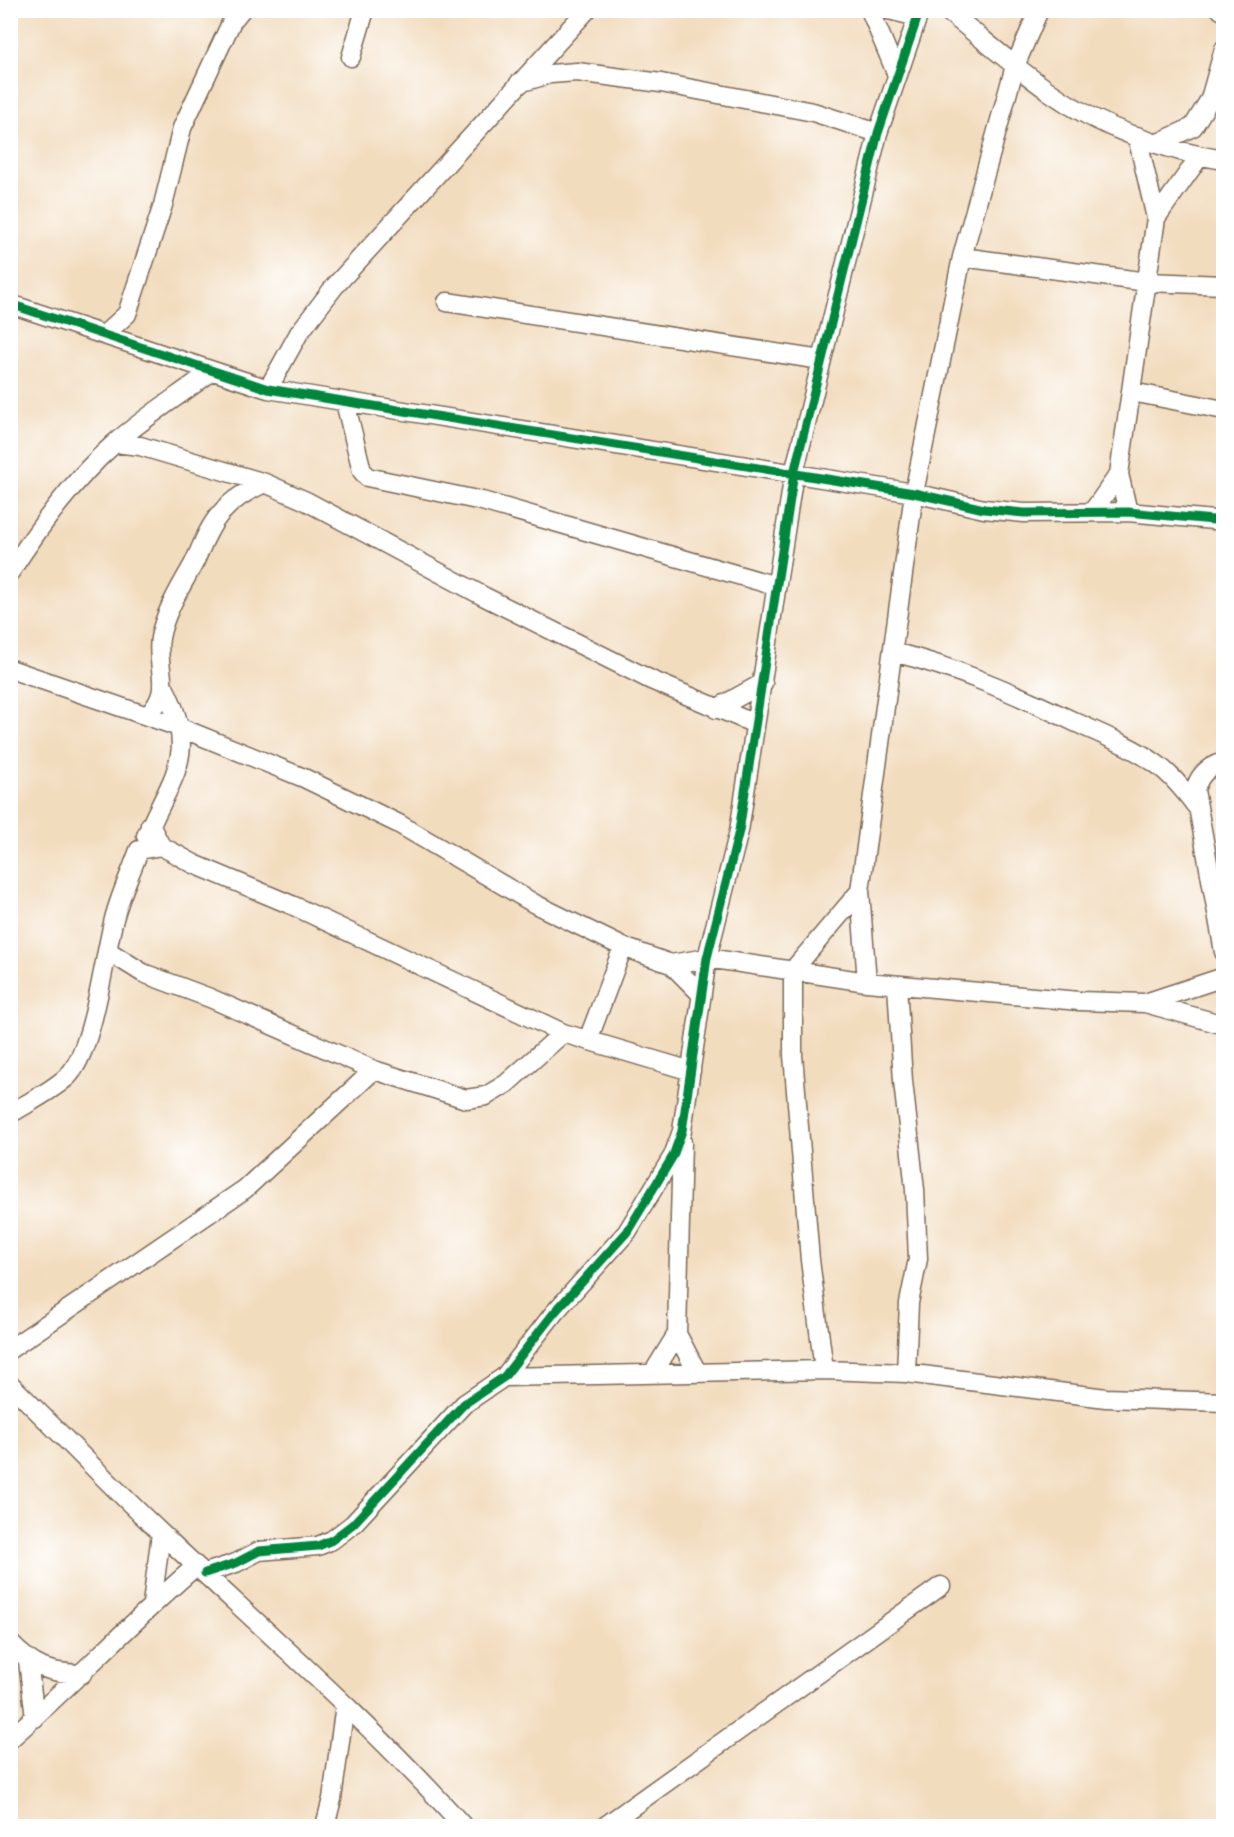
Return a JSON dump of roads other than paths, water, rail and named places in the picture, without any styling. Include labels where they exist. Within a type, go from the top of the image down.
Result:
[{"type":"street","points":[[104,334],[127,314],[163,205],[182,128],[232,21],[241,10]]},
{"type":"street","points":[[351,57],[365,10]]},
{"type":"street","points":[[268,389],[298,333],[333,287],[587,10]]},
{"type":"street","points":[[870,10],[897,75]]},
{"type":"street","points":[[697,1372],[677,1334],[682,1131],[707,958],[739,831],[794,473],[878,134],[918,14],[889,10]]},
{"type":"street","points":[[946,10],[1016,66],[1078,109],[1137,136],[1198,156],[1224,160]]},
{"type":"street","points":[[867,982],[860,891],[914,493],[962,257],[1016,66],[1039,10]]},
{"type":"street","points":[[1158,143],[1193,127],[1210,99],[1224,49]]},
{"type":"street","points":[[518,83],[550,74],[577,72],[661,83],[813,112],[878,134]]},
{"type":"street","points":[[1156,218],[1198,156],[1193,127]]},
{"type":"street","points":[[1128,512],[1119,474],[1156,218],[1137,136]]},
{"type":"street","points":[[962,257],[1147,282],[1224,285]]},
{"type":"street","points":[[447,302],[821,360]]},
{"type":"street","points":[[14,311],[104,334],[136,347],[268,389],[502,424],[914,493],[984,509],[1024,513],[1128,512],[1224,521]]},
{"type":"street","points":[[127,314],[136,347]]},
{"type":"street","points":[[10,572],[34,536],[78,481],[115,443],[212,371]]},
{"type":"street","points":[[1132,392],[1224,410]]},
{"type":"street","points":[[345,402],[362,471],[367,477],[482,501],[776,586]]},
{"type":"street","points":[[136,427],[140,446]]},
{"type":"street","points":[[115,443],[140,446],[265,483],[306,501],[476,592],[651,680],[755,724]]},
{"type":"street","points":[[1093,511],[1119,474]]},
{"type":"street","points":[[10,1114],[67,1076],[75,1066],[92,1022],[113,920],[139,850],[178,767],[183,748],[176,712],[164,687],[159,646],[166,619],[218,515],[239,496],[265,483]]},
{"type":"street","points":[[893,652],[943,665],[982,679],[1124,745],[1156,763],[1182,787],[1196,806]]},
{"type":"street","points":[[10,669],[179,727],[304,778],[399,824],[535,904],[624,947],[671,964],[702,995]]},
{"type":"street","points":[[716,709],[763,683]]},
{"type":"street","points":[[147,716],[156,707],[164,687]]},
{"type":"street","points":[[1224,762],[1206,771],[1198,779],[1196,806],[1209,859],[1224,952]]},
{"type":"street","points":[[150,825],[161,846],[194,864],[294,906],[563,1033],[691,1071]]},
{"type":"street","points":[[139,850],[161,846]]},
{"type":"street","points":[[824,1370],[810,1260],[793,1055],[793,970],[860,891]]},
{"type":"street","points":[[588,1040],[624,947]]},
{"type":"street","points":[[108,951],[143,972],[210,998],[374,1070],[447,1095],[466,1099],[486,1096],[506,1084],[563,1033]]},
{"type":"street","points":[[671,964],[707,958],[867,982],[1079,1001],[1145,1003],[1224,1025]]},
{"type":"street","points":[[1145,1003],[1224,977]]},
{"type":"street","points":[[897,985],[903,1081],[915,1190],[918,1258],[909,1303],[906,1373]]},
{"type":"street","points":[[10,1349],[245,1190],[374,1070]]},
{"type":"street","points":[[10,1739],[82,1674],[152,1604],[200,1570],[236,1563],[259,1551],[318,1545],[332,1540],[353,1524],[464,1404],[504,1377],[554,1313],[627,1232],[673,1156],[682,1131]]},
{"type":"street","points":[[653,1373],[677,1334]]},
{"type":"street","points":[[504,1377],[824,1370],[906,1373],[1106,1398],[1221,1397]]},
{"type":"street","points":[[10,1384],[161,1533],[235,1599],[415,1772],[463,1827]]},
{"type":"street","points":[[152,1604],[161,1533]]},
{"type":"street","points":[[235,1599],[236,1563]]},
{"type":"street","points":[[605,1827],[941,1586]]},
{"type":"street","points":[[10,1643],[28,1662],[49,1671],[82,1674]]},
{"type":"street","points":[[28,1662],[35,1718]]},
{"type":"street","points":[[325,1827],[332,1799],[345,1705]]}]
